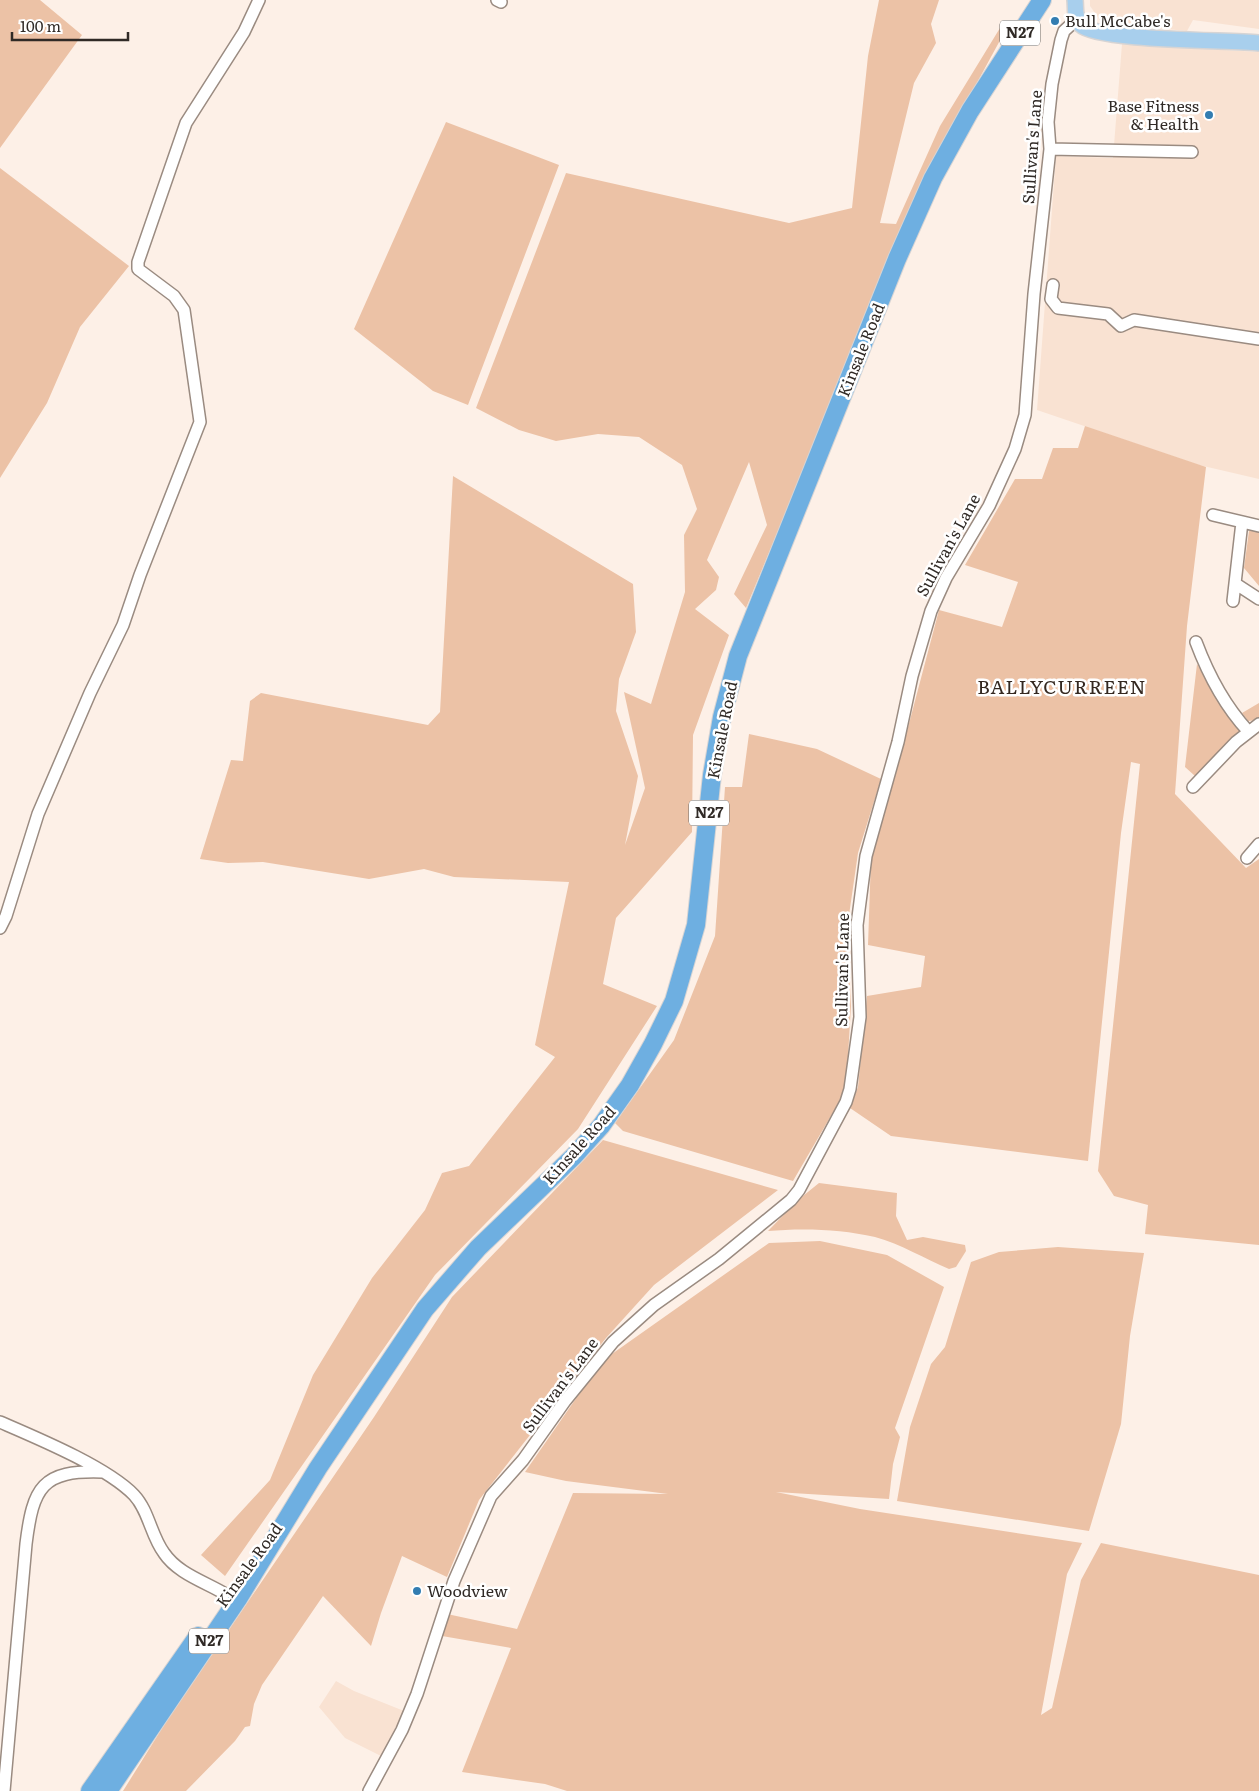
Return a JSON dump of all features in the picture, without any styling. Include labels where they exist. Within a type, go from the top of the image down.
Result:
[{"type":"highway","name":"Kinsale Road","points":[[108,1791],[238,1599],[306,1488],[425,1309],[478,1248],[574,1156],[601,1126],[630,1084],[653,1044],[674,1001],[696,925],[712,775],[722,717],[738,656],[897,259],[933,178],[970,111],[1042,0]]},
{"type":"highway","name":"Kinsale Road","points":[[90,1791],[227,1595],[306,1488]]},
{"type":"main road","points":[[1076,0],[1076,20],[1082,27],[1100,32],[1149,39],[1259,43]]},
{"type":"street","points":[[0,928],[6,916],[38,814],[90,693],[123,625],[140,575],[200,422],[184,310],[174,296],[138,268],[138,262],[186,123],[244,32],[259,0]]},
{"type":"street","name":"Sullivan's Lane","points":[[368,1791],[402,1730],[417,1694],[454,1581],[491,1496],[523,1460],[565,1401],[613,1342],[654,1305],[719,1260],[791,1200],[801,1186],[846,1102],[850,1089],[860,1018],[857,925],[866,856],[898,742],[912,676],[931,611],[946,578],[989,506],[1015,449],[1025,415],[1034,294],[1050,149],[1048,122],[1052,83],[1064,31],[1076,20]]},
{"type":"street","points":[[1050,149],[1192,152]]},
{"type":"street","points":[[1053,285],[1051,299],[1058,308],[1108,314],[1120,326],[1134,320],[1259,339]]},
{"type":"street","points":[[1213,515],[1259,526]]},
{"type":"street","points":[[1233,601],[1242,522]]},
{"type":"street","points":[[1236,584],[1259,599]]},
{"type":"street","points":[[1196,642],[1206,669],[1235,717],[1248,731]]},
{"type":"street","points":[[1194,787],[1248,731],[1259,724]]},
{"type":"street","points":[[1247,858],[1259,844]]},
{"type":"street","points":[[0,1422],[53,1446],[122,1484],[139,1502],[157,1542],[171,1563],[227,1595]]},
{"type":"street","points":[[4,1791],[31,1508],[39,1491],[57,1476],[78,1472],[102,1472]]},
{"type":"shaded area","points":[[0,0],[40,0],[82,35],[0,148]]},
{"type":"shaded area","points":[[879,0],[939,0],[931,24],[936,43],[914,83],[880,223],[896,224],[940,126],[1000,28],[1004,33],[923,182],[746,608],[734,594],[767,525],[749,462],[707,560],[719,577],[716,590],[695,609],[729,635],[693,735],[692,832],[616,918],[603,984],[657,1006],[578,1129],[435,1275],[225,1576],[201,1555],[270,1480],[313,1375],[372,1278],[425,1210],[442,1173],[469,1166],[555,1057],[535,1045],[569,882],[454,877],[424,869],[369,879],[263,862],[228,863],[200,859],[231,760],[243,761],[250,701],[261,693],[428,725],[440,712],[453,476],[633,584],[636,632],[619,679],[616,711],[638,776],[625,845],[645,788],[624,692],[651,704],[685,592],[684,535],[697,509],[682,465],[639,437],[598,434],[556,441],[519,430],[476,408],[566,173],[789,223],[852,208],[868,56]]},
{"type":"shaded area","points":[[1090,0],[1259,0],[1259,29],[1193,20],[1187,31],[1102,23],[1090,6]]},
{"type":"shaded area","points":[[1122,44],[1259,52],[1259,479],[1199,465],[1037,410],[1056,156],[1113,158]]},
{"type":"shaded area","points":[[446,122],[559,165],[468,405],[433,391],[354,329]]},
{"type":"shaded area","points":[[0,168],[129,266],[80,327],[47,403],[0,478]]},
{"type":"shaded area","points":[[1085,426],[1206,467],[1187,626],[1175,794],[1246,868],[1259,859],[1259,1245],[1145,1234],[1148,1205],[1114,1196],[1098,1171],[1140,764],[1131,762],[1121,833],[1088,1161],[891,1136],[850,1108],[858,1087],[867,996],[921,987],[925,956],[868,945],[871,858],[896,773],[939,610],[1002,627],[1018,582],[965,565],[1015,479],[1042,479],[1053,448],[1078,448]]},
{"type":"shaded area","points":[[1259,530],[1259,586],[1244,568],[1249,531]]},
{"type":"shaded area","points":[[1197,664],[1241,730],[1195,776],[1185,767]]},
{"type":"shaded area","points":[[1259,703],[1259,720],[1248,721],[1242,713]]},
{"type":"shaded area","points":[[749,734],[817,749],[881,779],[858,853],[847,929],[851,1006],[846,1090],[793,1181],[623,1131],[615,1123],[674,1040],[715,936],[725,787],[742,787]]},
{"type":"shaded area","points":[[603,1140],[778,1190],[654,1285],[606,1338],[479,1500],[447,1577],[402,1556],[371,1646],[323,1596],[262,1685],[254,1704],[250,1726],[245,1727],[235,1741],[186,1791],[123,1791],[166,1722],[374,1417],[452,1297]]},
{"type":"shaded area","points":[[819,1183],[897,1193],[896,1216],[907,1240],[923,1237],[965,1245],[966,1251],[956,1267],[949,1269],[875,1237],[849,1232],[821,1230],[768,1231],[798,1200]]},
{"type":"shaded area","points":[[820,1241],[887,1255],[944,1287],[895,1428],[900,1437],[893,1464],[889,1499],[776,1492],[860,1509],[1082,1543],[1067,1574],[1041,1715],[1052,1708],[1081,1580],[1101,1543],[1259,1575],[1259,1791],[567,1791],[545,1784],[462,1772],[511,1648],[442,1636],[447,1614],[517,1629],[573,1493],[668,1494],[566,1481],[525,1472],[602,1361],[769,1243]]},
{"type":"shaded area","points":[[1058,1247],[1144,1253],[1130,1336],[1121,1424],[1089,1531],[897,1501],[910,1427],[931,1364],[945,1347],[971,1262],[999,1252]]},
{"type":"shaded area","points":[[336,1681],[354,1691],[404,1711],[381,1756],[345,1738],[319,1707]]},
{"type":"place","name":"Bull McCabe's","points":[[1055,21]]},
{"type":"place","name":"Base Fitness & Health","points":[[1209,115]]},
{"type":"place","name":"Woodview","points":[[417,1591]]},
{"type":"district","name":"BALLYCURREEN","points":[[1062,687]]}]
